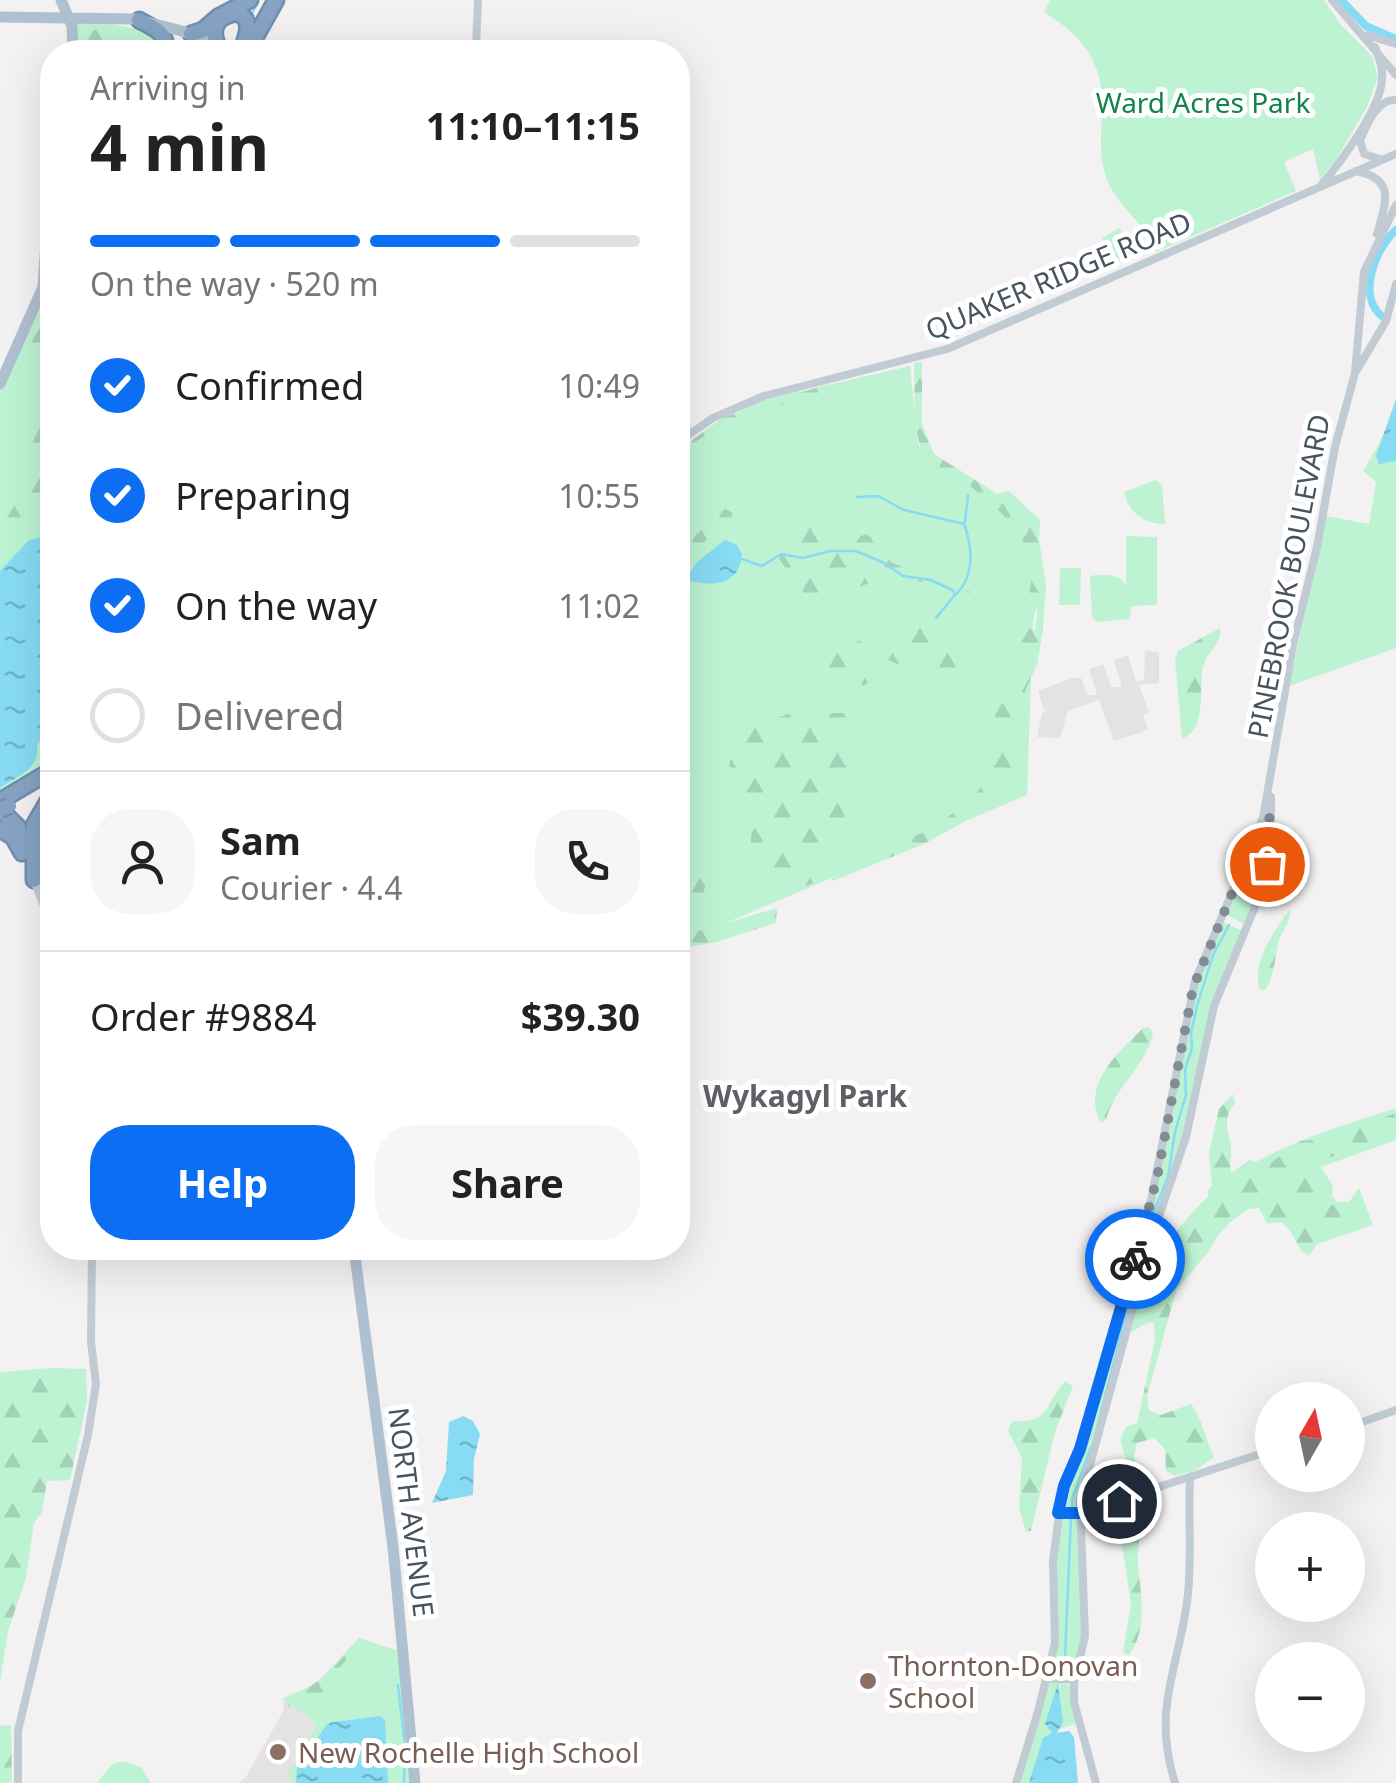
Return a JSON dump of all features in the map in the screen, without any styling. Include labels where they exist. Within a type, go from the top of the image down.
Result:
[{"type":"highway","points":[[184,40],[250,0]]},
{"type":"highway","points":[[241,40],[274,0]]},
{"type":"highway","points":[[139,20],[161,33],[165,40]]},
{"type":"highway","points":[[2,807],[40,779]]},
{"type":"highway","points":[[2,807],[40,787]]},
{"type":"highway","points":[[2,807],[22,832],[34,880]]},
{"type":"highway","points":[[34,880],[38,847],[34,822],[40,813]]},
{"type":"highway","points":[[0,829],[17,843],[34,880]]},
{"type":"main road","points":[[61,0],[72,26],[73,40]]},
{"type":"main road","points":[[0,17],[139,20],[207,40]]},
{"type":"main road","points":[[0,384],[40,290]]},
{"type":"main road","name":"NORTH AVENUE","points":[[356,1260],[393,1547],[415,1783]]},
{"type":"street","points":[[478,0],[478,40]]},
{"type":"street","points":[[1332,0],[1396,74]]},
{"type":"street","points":[[1359,32],[1396,44]]},
{"type":"street","points":[[1320,187],[1341,159],[1380,90],[1382,69],[1375,47]]},
{"type":"street","points":[[1384,159],[1366,156],[1360,140],[1382,103],[1396,100]]},
{"type":"street","name":"QUAKER RIDGE ROAD","points":[[690,434],[713,418],[764,396],[946,349],[1396,154]]},
{"type":"street","points":[[1341,159],[1352,173],[1378,177],[1387,188],[1387,206],[1374,247]]},
{"type":"street","name":"PINEBROOK BOULEVARD","points":[[1096,1783],[1075,1710],[1075,1680],[1085,1631],[1085,1564],[1078,1513],[1154,1231],[1186,1138],[1214,1006],[1261,889],[1270,788],[1292,645],[1319,538],[1334,448],[1355,373],[1362,286],[1374,247],[1396,205]]},
{"type":"street","name":"PINEBROOK BOULEVARD","points":[[1355,373],[1381,331],[1396,284]]},
{"type":"street","name":"PINEBROOK BOULEVARD","points":[[1016,1783],[1038,1716],[1056,1637],[1053,1569],[1064,1486],[1079,1454],[1152,1200],[1193,988],[1268,819]]},
{"type":"street","points":[[34,880],[40,896]]},
{"type":"street","points":[[18,1783],[18,1732],[88,1435],[96,1384],[92,1260]]},
{"type":"street","points":[[1365,1421],[1396,1410]]},
{"type":"street","points":[[1058,1513],[1078,1513],[1255,1456]]},
{"type":"street","points":[[1175,1783],[1165,1743],[1164,1712],[1188,1596],[1192,1542],[1190,1478]]},
{"type":"street","points":[[1045,1678],[1075,1680]]},
{"type":"shaded area","points":[[1145,651],[1159,652],[1159,683],[1139,685],[1149,713],[1143,715],[1148,730],[1114,741],[1099,700],[1068,711],[1060,738],[1037,737],[1042,713],[1049,710],[1044,710],[1038,691],[1081,678],[1088,695],[1097,695],[1089,669],[1103,664],[1111,687],[1122,687],[1114,660],[1128,655],[1136,682],[1144,680]]},
{"type":"shaded area","name":"New Rochelle High School","points":[[283,1698],[315,1723],[289,1774],[292,1783],[238,1783],[246,1777],[284,1710]]},
{"type":"green space","name":"Ward Acres Park","points":[[1050,0],[1324,0],[1341,25],[1372,56],[1378,78],[1367,107],[1336,160],[1320,179],[1313,149],[1284,162],[1296,191],[1156,252],[1108,182],[1101,150],[1102,98],[1097,70],[1076,37],[1044,12]]},
{"type":"green space","points":[[97,21],[156,33],[159,40],[77,40],[79,22]]},
{"type":"green space","points":[[95,30],[117,40],[86,40],[88,32]]},
{"type":"green space","points":[[1119,228],[1132,246],[1133,255],[1103,269],[1099,253],[1103,238]]},
{"type":"green space","points":[[40,276],[40,771],[0,796],[0,391],[18,356]]},
{"type":"green space","points":[[40,321],[40,373],[31,374],[12,390]]},
{"type":"green space","points":[[922,362],[922,424],[934,454],[997,494],[1009,491],[1040,520],[1046,585],[1043,630],[1037,665],[1025,691],[1019,771],[1009,791],[969,819],[926,843],[833,881],[933,827],[969,802],[983,785],[997,705],[1005,680],[1020,662],[1022,623],[1035,631],[1038,605],[1028,600],[1032,567],[1020,536],[978,492],[934,467],[924,456],[914,398],[914,363]]},
{"type":"green space","points":[[910,366],[918,443],[924,455],[1036,528],[1038,604],[1033,620],[1027,795],[714,928],[690,942],[690,447],[754,402]]},
{"type":"green space","points":[[828,384],[830,389],[710,432],[690,446],[690,441],[724,417]]},
{"type":"green space","points":[[1396,404],[1396,648],[1289,686],[1326,516],[1369,524],[1376,482],[1363,471]]},
{"type":"green space","points":[[40,426],[40,528],[0,556],[0,528],[13,508],[25,460]]},
{"type":"green space","points":[[1155,480],[1162,485],[1165,524],[1138,516],[1124,492]]},
{"type":"green space","points":[[725,509],[733,513],[690,555],[690,540]]},
{"type":"green space","points":[[795,525],[866,534],[891,562],[943,576],[984,604],[961,601],[880,566],[875,568],[869,583],[839,596],[808,598],[777,556],[776,543]]},
{"type":"green space","points":[[1126,536],[1157,537],[1157,605],[1131,606],[1130,619],[1097,622],[1092,617],[1090,576],[1115,576],[1126,585]]},
{"type":"green space","points":[[1060,568],[1081,568],[1080,605],[1059,605]]},
{"type":"green space","points":[[905,610],[947,636],[954,655],[970,671],[965,693],[931,692],[929,680],[889,660],[876,664],[875,675],[864,686],[847,677],[809,678],[804,661],[846,650],[857,640],[871,646],[902,628]]},
{"type":"green space","points":[[1220,628],[1219,639],[1204,664],[1196,726],[1182,739],[1175,659],[1178,651]]},
{"type":"green space","points":[[791,713],[854,713],[856,762],[843,801],[845,818],[837,837],[819,856],[810,859],[814,883],[782,895],[760,879],[740,790],[729,765],[744,729]]},
{"type":"green space","points":[[1268,819],[1261,884],[1244,924],[1226,914]]},
{"type":"green space","points":[[690,861],[701,864],[710,874],[698,906],[690,908]]},
{"type":"green space","points":[[777,908],[776,923],[716,942],[690,947],[690,933]]},
{"type":"green space","points":[[1290,909],[1272,977],[1266,989],[1260,990],[1261,958]]},
{"type":"green space","points":[[1223,922],[1242,931],[1213,1003],[1192,1110],[1139,1266],[1199,974]]},
{"type":"green space","points":[[1149,1027],[1153,1034],[1149,1046],[1101,1123],[1095,1096],[1105,1070],[1143,1028]]},
{"type":"green space","points":[[1233,1094],[1235,1104],[1227,1124],[1231,1173],[1249,1160],[1268,1165],[1300,1141],[1327,1139],[1396,1113],[1396,1135],[1320,1161],[1318,1171],[1331,1205],[1345,1206],[1358,1194],[1369,1221],[1323,1236],[1309,1256],[1281,1222],[1267,1224],[1259,1208],[1238,1210],[1228,1218],[1208,1252],[1176,1291],[1147,1396],[1149,1410],[1161,1415],[1191,1404],[1214,1457],[1196,1470],[1175,1476],[1166,1471],[1165,1449],[1154,1438],[1137,1443],[1137,1468],[1150,1477],[1148,1483],[1137,1482],[1130,1474],[1120,1439],[1126,1427],[1137,1423],[1155,1340],[1154,1323],[1136,1322],[1157,1240],[1163,1237],[1170,1242],[1189,1220],[1208,1207],[1212,1185],[1209,1153],[1219,1109]]},
{"type":"green space","points":[[1396,1108],[1396,1140],[1321,1167],[1333,1186],[1332,1196],[1337,1202],[1349,1202],[1359,1188],[1373,1225],[1309,1247],[1285,1184],[1230,1222],[1181,1276],[1157,1317],[1128,1334],[1157,1229],[1171,1237],[1212,1192],[1259,1160]]},
{"type":"green space","points":[[1137,1271],[1140,1275],[1077,1508],[1062,1509],[1066,1485]]},
{"type":"green space","points":[[86,1369],[87,1401],[70,1480],[47,1481],[42,1512],[34,1523],[26,1578],[8,1631],[0,1682],[0,1372]]},
{"type":"green space","points":[[1065,1381],[1073,1386],[1055,1432],[1031,1531],[1026,1531],[1019,1508],[1022,1458],[1008,1431],[1012,1421],[1040,1416]]},
{"type":"green space","points":[[1134,1509],[1139,1529],[1142,1610],[1139,1633],[1129,1655],[1123,1653],[1131,1604],[1122,1545]]},
{"type":"green space","points":[[1061,1517],[1077,1519],[1084,1637],[1074,1675],[1052,1675],[1056,1554]]},
{"type":"green space","points":[[359,1638],[402,1652],[415,1783],[292,1783],[288,1774],[315,1723],[283,1698],[316,1684]]},
{"type":"green space","points":[[345,1655],[347,1659],[337,1671],[336,1685],[312,1697],[304,1707],[289,1707],[286,1699],[318,1681]]},
{"type":"green space","points":[[1048,1681],[1060,1683],[1045,1726],[1052,1734],[1029,1783],[1017,1783]]},
{"type":"green space","points":[[1060,1683],[1070,1685],[1077,1723],[1057,1730]]},
{"type":"green space","points":[[11,1725],[12,1782],[0,1783],[0,1726]]},
{"type":"green space","points":[[125,1761],[142,1768],[151,1783],[97,1783],[112,1764]]},
{"type":"water","points":[[1396,399],[1396,461],[1379,464],[1376,456]]},
{"type":"water","points":[[40,538],[40,741],[32,766],[0,788],[0,571],[29,540]]},
{"type":"water","points":[[725,540],[737,545],[742,554],[735,573],[722,582],[690,581],[697,562]]},
{"type":"water","points":[[463,1416],[473,1421],[480,1434],[474,1459],[473,1495],[432,1503],[446,1471],[449,1422]]},
{"type":"water","points":[[1058,1683],[1063,1722],[1057,1733],[1069,1731],[1074,1737],[1078,1783],[1029,1783],[1043,1738],[1052,1733],[1045,1724]]},
{"type":"water","points":[[380,1716],[385,1720],[388,1783],[296,1783],[297,1765],[328,1723]]},
{"type":"waterway","points":[[1341,0],[1366,26],[1396,39]]},
{"type":"waterway","points":[[250,18],[258,1]]},
{"type":"waterway","points":[[237,40],[241,31]]},
{"type":"waterway","points":[[1383,317],[1371,298],[1371,273],[1381,248],[1396,230]]},
{"type":"waterway","points":[[965,522],[968,495]]},
{"type":"waterway","points":[[857,497],[878,496],[904,510],[964,524],[969,543],[969,572],[954,596]]},
{"type":"waterway","points":[[742,559],[762,566],[781,554],[803,558],[830,551],[856,551],[903,576],[931,580],[954,591],[936,618]]},
{"type":"waterway","points":[[1139,1264],[1150,1221],[1168,1177],[1186,1095],[1185,1070],[1197,1006],[1213,955],[1229,925]]},
{"type":"waterway","points":[[1095,1435],[1137,1272]]},
{"type":"waterway","points":[[1072,1510],[1072,1499],[1091,1447]]},
{"type":"waterway","points":[[1059,1674],[1065,1656],[1071,1518]]},
{"type":"waterway","points":[[398,1685],[405,1745],[404,1783]]},
{"type":"way so far","points":[[1135,1259],[1157,1178],[1195,981],[1263,818],[1268,817],[1272,826],[1267,864]]},
{"type":"place","name":"Thornton-Donovan School","points":[[868,1681]]},
{"type":"place","name":"New Rochelle High School","points":[[278,1752]]},
{"type":"district","name":"Wykagyl Park","points":[[805,1095]]},
{"type":"route","points":[[1119,1501],[1078,1513],[1058,1513],[1110,1352],[1135,1259]]}]
